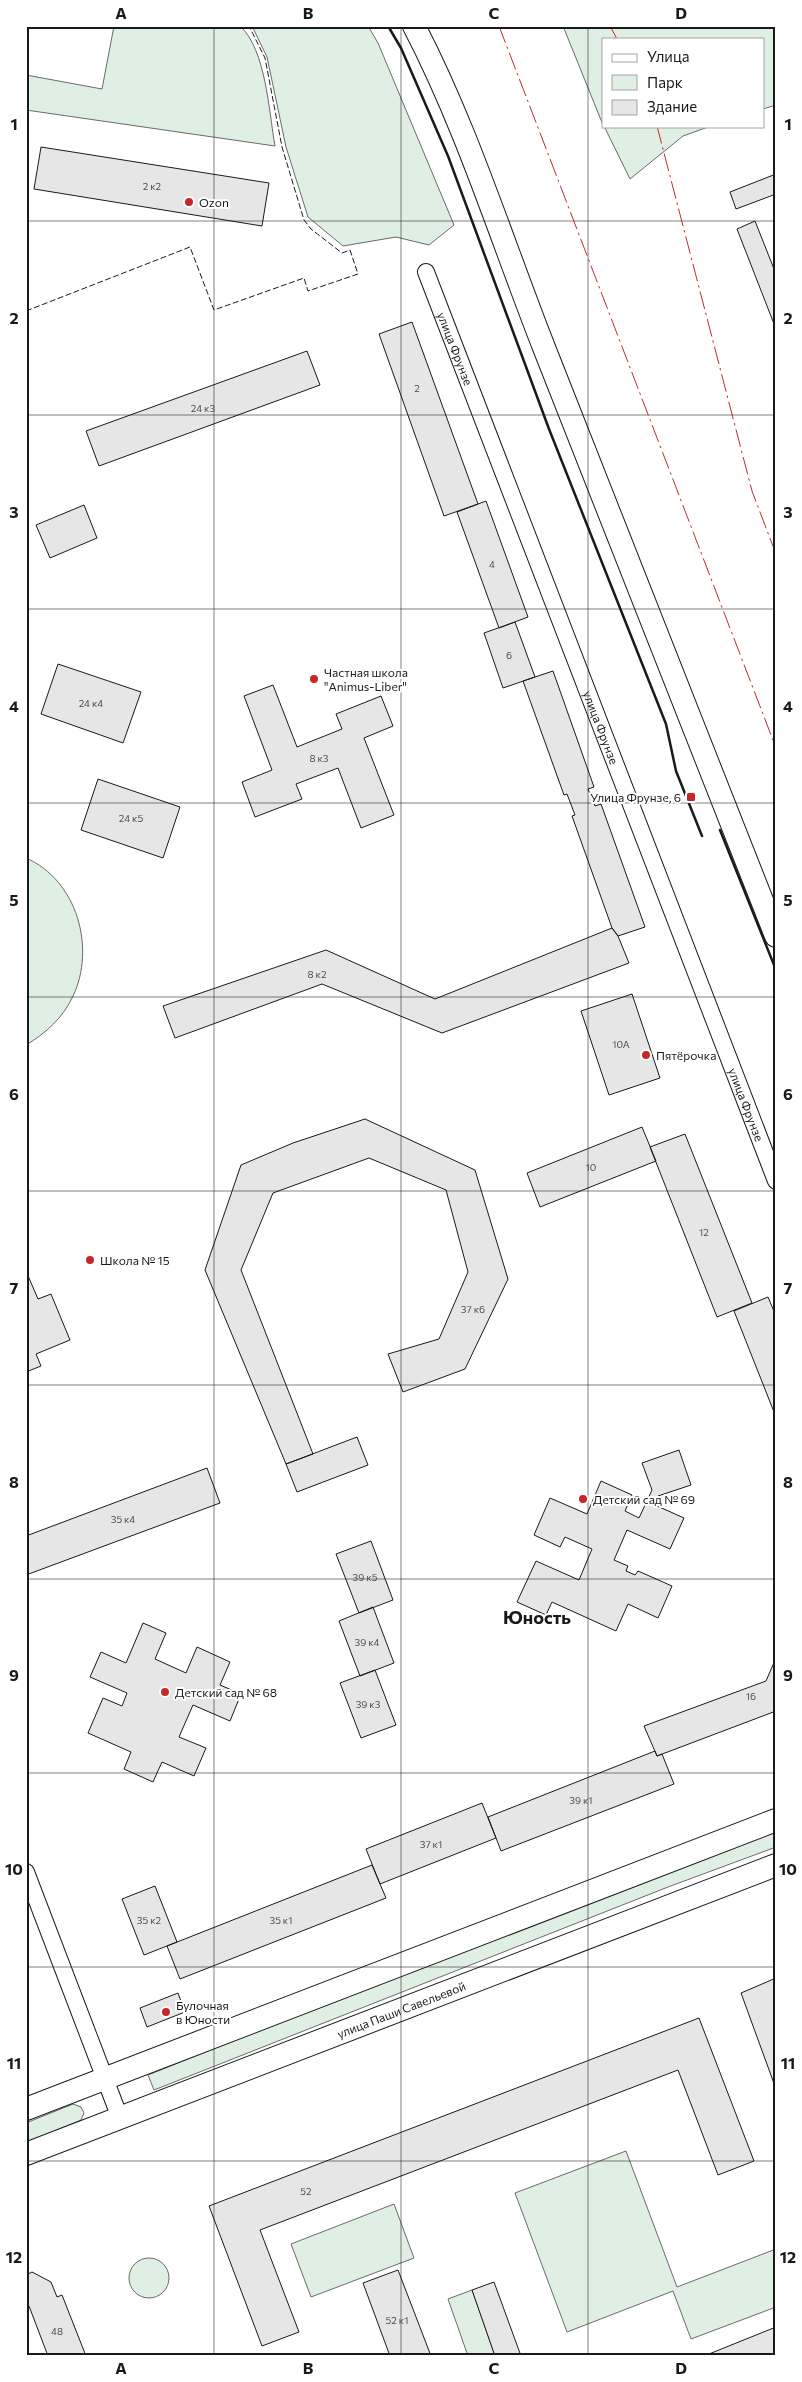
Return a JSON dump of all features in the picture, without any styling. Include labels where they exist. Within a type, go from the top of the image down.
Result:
[{"type":"main road","points":[[414,26],[442,83],[482,181],[526,300],[776,936]]},
{"type":"main road","points":[[26,2108],[776,1820]]},
{"type":"main road","name":"улица Паши Савельевой","points":[[26,2154],[776,1865]]},
{"type":"street","name":"улица Фрунзе","points":[[426,272],[776,1181]]},
{"type":"street","points":[[26,1872],[120,2118]]},
{"type":"green space","points":[[114,26],[240,26],[249,36],[261,65],[275,146],[26,110],[26,75],[102,89]]},
{"type":"green space","points":[[252,26],[368,26],[378,43],[454,225],[429,245],[396,237],[343,246],[308,217],[286,147],[267,57]]},
{"type":"green space","points":[[563,26],[776,26],[776,105],[764,109],[764,38],[602,38],[602,123]]},
{"type":"green space","points":[[605,128],[705,128],[683,136],[630,179]]},
{"type":"green space","points":[[26,858],[44,868],[58,882],[69,899],[77,917],[82,937],[83,957],[80,977],[69,1004],[47,1030],[26,1045]]},
{"type":"green space","points":[[776,1829],[776,1847],[668,1887],[154,2090],[148,2075]]},
{"type":"green space","points":[[73,2104],[81,2107],[84,2113],[81,2120],[26,2143],[26,2123]]},
{"type":"green space","points":[[626,2151],[677,2287],[776,2249],[776,2307],[691,2339],[673,2291],[567,2332],[515,2193]]},
{"type":"green space","points":[[394,2204],[414,2258],[311,2297],[291,2244]]},
{"type":"green space","points":[[149,2258],[163,2264],[169,2278],[163,2292],[149,2298],[135,2292],[129,2278],[135,2264]]},
{"type":"green space","points":[[472,2290],[495,2356],[468,2356],[448,2299]]},
{"type":"building","points":[[41,147],[269,183],[262,226],[34,189]]},
{"type":"building","points":[[776,174],[776,194],[736,209],[730,192]]},
{"type":"building","points":[[755,221],[776,274],[776,329],[737,229]]},
{"type":"building","points":[[412,322],[478,504],[444,516],[379,334]]},
{"type":"building","points":[[307,351],[320,385],[99,466],[86,431]]},
{"type":"building","points":[[486,501],[528,617],[499,628],[457,512]]},
{"type":"building","points":[[84,505],[97,538],[50,558],[36,525]]},
{"type":"building","points":[[515,622],[535,677],[503,688],[484,633]]},
{"type":"building","points":[[58,664],[141,692],[123,743],[41,714]]},
{"type":"building","points":[[553,671],[594,787],[588,789],[595,806],[601,804],[645,927],[618,936],[612,928],[572,816],[575,815],[567,794],[564,795],[523,681]]},
{"type":"building","points":[[273,685],[297,747],[342,729],[336,714],[381,696],[393,726],[364,738],[394,815],[361,828],[338,768],[296,784],[302,799],[255,817],[242,782],[272,770],[244,696]]},
{"type":"building","points":[[98,779],[180,807],[163,858],[81,830]]},
{"type":"building","points":[[612,928],[618,936],[629,963],[442,1033],[322,984],[175,1038],[163,1006],[326,950],[435,999]]},
{"type":"building","points":[[632,994],[660,1078],[609,1095],[581,1011]]},
{"type":"building","points":[[365,1119],[475,1170],[508,1279],[465,1369],[403,1392],[388,1354],[439,1339],[468,1272],[446,1190],[369,1158],[273,1193],[241,1270],[313,1454],[286,1464],[205,1270],[241,1165],[293,1143]]},
{"type":"building","points":[[642,1127],[656,1161],[540,1207],[527,1173]]},
{"type":"building","points":[[685,1134],[752,1303],[717,1317],[650,1147]]},
{"type":"building","points":[[26,1271],[38,1299],[51,1294],[70,1340],[36,1354],[41,1366],[26,1372]]},
{"type":"building","points":[[768,1297],[776,1316],[776,1417],[734,1311]]},
{"type":"building","points":[[357,1437],[368,1465],[297,1492],[286,1464]]},
{"type":"building","points":[[679,1450],[691,1485],[658,1496],[655,1505],[684,1518],[670,1549],[627,1530],[614,1560],[628,1566],[626,1571],[635,1575],[638,1571],[672,1586],[658,1618],[628,1604],[616,1631],[552,1602],[546,1615],[517,1602],[536,1561],[579,1580],[592,1549],[565,1537],[560,1547],[534,1535],[550,1498],[587,1514],[601,1481],[632,1495],[625,1511],[639,1518],[652,1490],[642,1463]]},
{"type":"building","points":[[207,1468],[220,1503],[26,1575],[26,1536]]},
{"type":"building","points":[[371,1541],[393,1600],[359,1613],[336,1554]]},
{"type":"building","points":[[373,1607],[394,1663],[360,1676],[339,1621]]},
{"type":"building","points":[[143,1623],[166,1633],[155,1659],[186,1673],[197,1647],[230,1662],[220,1685],[241,1694],[230,1721],[193,1705],[179,1737],[206,1748],[194,1776],[162,1762],[153,1782],[124,1769],[131,1752],[88,1733],[103,1698],[122,1706],[127,1693],[90,1677],[101,1652],[126,1663]]},
{"type":"building","points":[[776,1658],[776,1711],[657,1756],[644,1726],[766,1681]]},
{"type":"building","points":[[375,1670],[396,1725],[361,1738],[340,1683]]},
{"type":"building","points":[[655,1751],[657,1756],[662,1754],[674,1784],[501,1851],[488,1817]]},
{"type":"building","points":[[482,1803],[496,1838],[380,1884],[366,1849]]},
{"type":"building","points":[[372,1865],[386,1898],[180,1979],[167,1946]]},
{"type":"building","points":[[155,1886],[177,1942],[144,1955],[122,1899]]},
{"type":"building","points":[[776,1978],[776,2089],[741,1993]]},
{"type":"building","points":[[178,1993],[185,2012],[147,2027],[140,2008]]},
{"type":"building","points":[[699,2018],[754,2161],[718,2175],[678,2070],[260,2230],[299,2332],[262,2346],[209,2206]]},
{"type":"building","points":[[398,2270],[431,2356],[390,2356],[363,2283]]},
{"type":"building","points":[[32,2272],[51,2282],[57,2297],[62,2295],[86,2356],[48,2356],[29,2306],[26,2307],[26,2275]]},
{"type":"building","points":[[494,2282],[521,2356],[495,2356],[472,2290]]},
{"type":"building","points":[[776,2327],[776,2356],[704,2356]]},
{"type":"fence","points":[[26,311],[190,247],[214,310],[304,278],[308,291],[358,274],[350,250],[342,253],[311,229],[304,220],[282,147],[265,58],[249,26]]},
{"type":"wall","points":[[388,26],[401,48],[448,156],[549,429],[666,724],[676,771],[702,836]]},
{"type":"wall","points":[[720,830],[776,970]]},
{"type":"power","points":[[499,26],[776,748]]},
{"type":"power","points":[[610,26],[616,38]]},
{"type":"power","points":[[658,128],[752,491],[776,554]]},
{"type":"place","name":"Ozon","points":[[189,202]]},
{"type":"place","name":"Частная школа \"Animus-Liber\"","points":[[314,679]]},
{"type":"place","name":"Улица Фрунзе, 6","points":[[691,797]]},
{"type":"place","name":"Пятёрочка","points":[[646,1055]]},
{"type":"place","name":"Школа № 15","points":[[90,1260]]},
{"type":"place","name":"Детский сад № 69","points":[[583,1499]]},
{"type":"place","name":"Детский сад № 68","points":[[165,1692]]},
{"type":"place","name":"Булочная в Юности","points":[[166,2012]]},
{"type":"district","name":"Юность","points":[[537,1617]]}]
